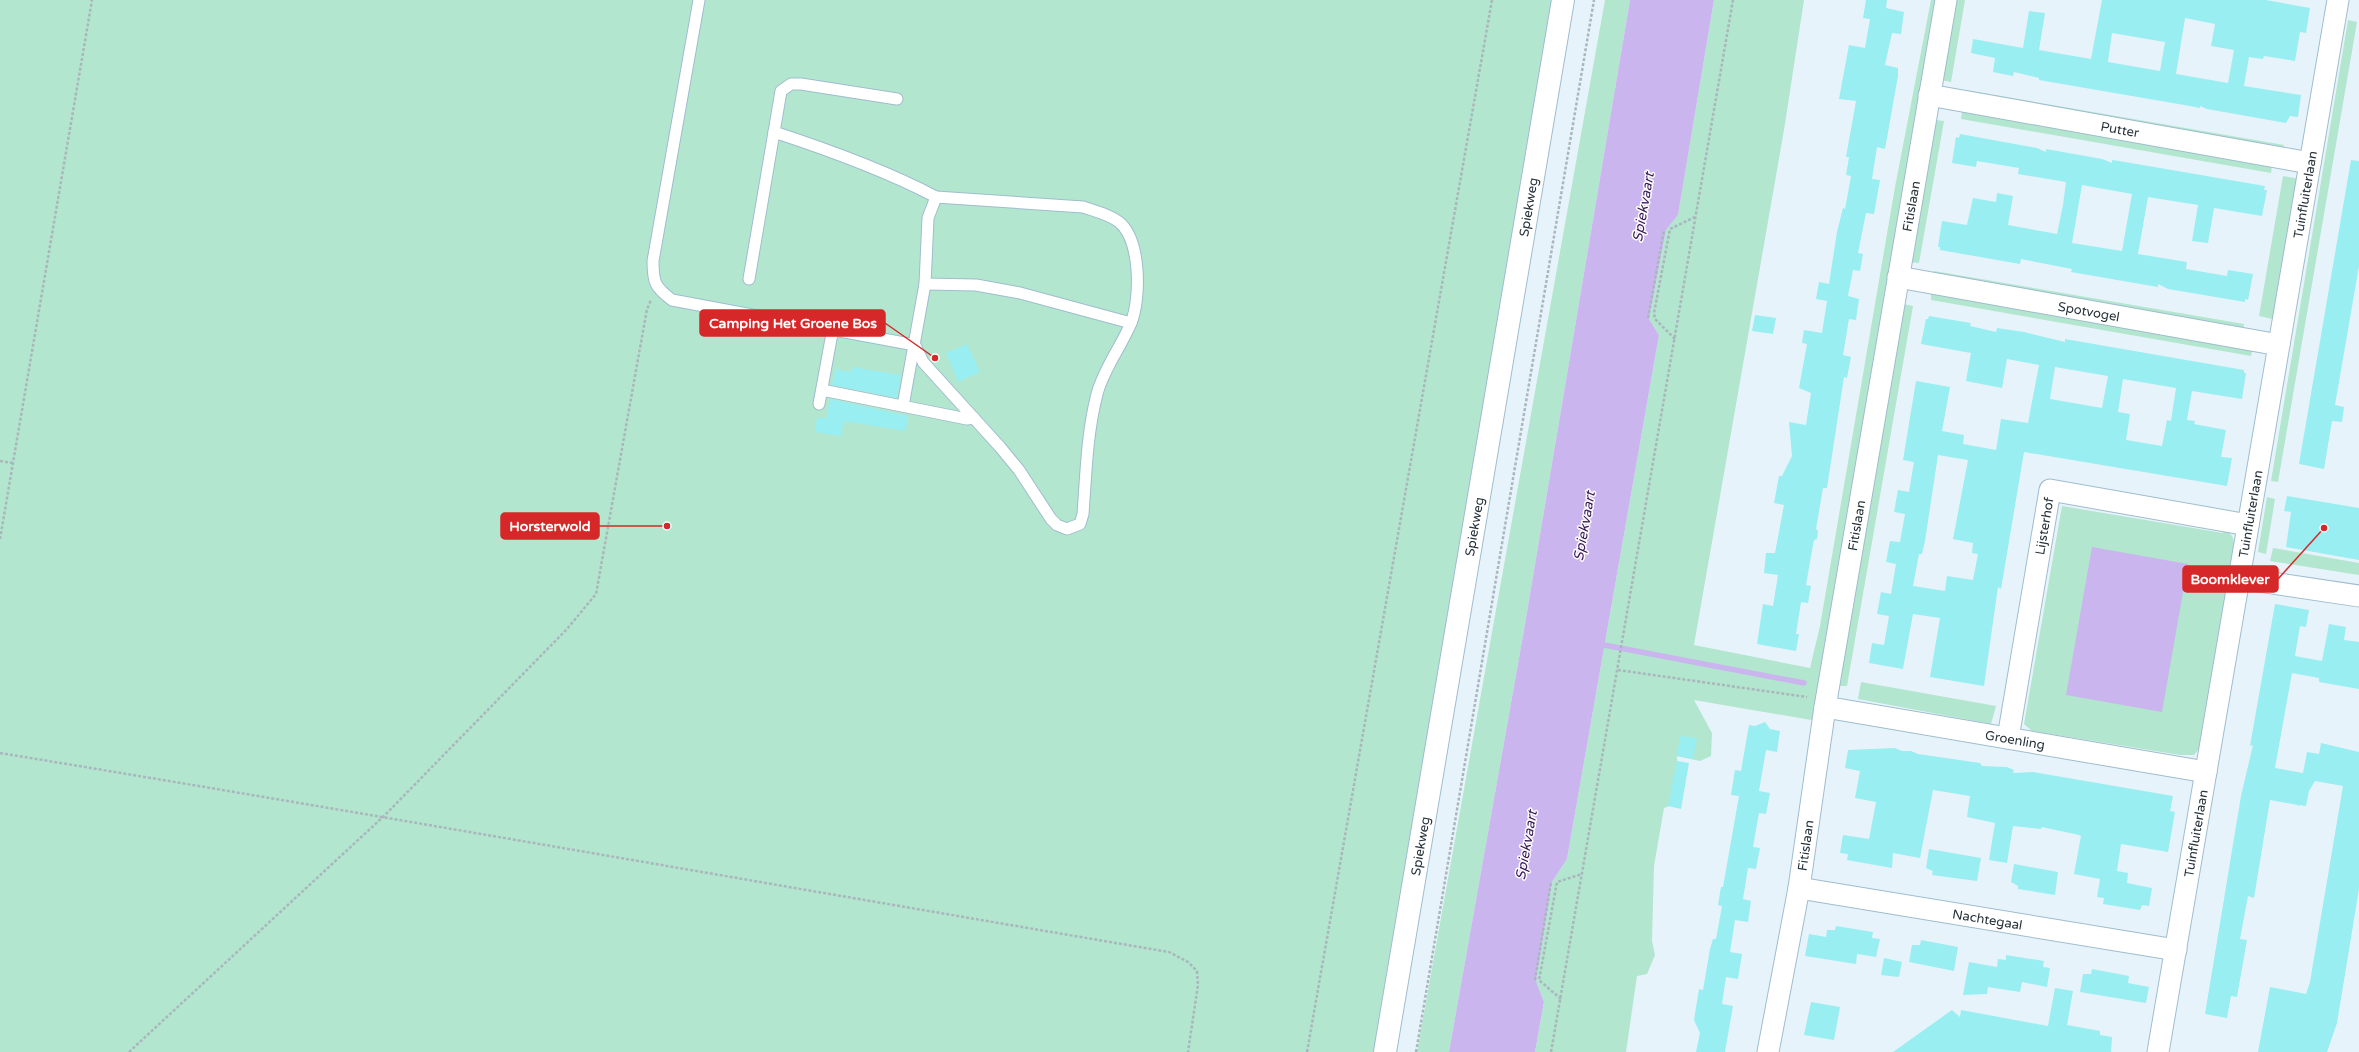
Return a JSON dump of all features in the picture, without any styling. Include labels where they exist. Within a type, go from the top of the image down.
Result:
[{"type":"main road","name":"Spiekweg","points":[[1385,1052],[1563,0]]},
{"type":"street","name":"Fitislaan","points":[[1768,1052],[1798,888],[1826,703],[1946,0]]},
{"type":"street","name":"Tuinfluiterlaan","points":[[2158,1052],[2338,0]]},
{"type":"street","name":"Putter","points":[[1929,95],[2310,163]]},
{"type":"street","name":"Spotvogel","points":[[1898,278],[2279,345]]},
{"type":"street","name":"Lijsterhof","points":[[2008,738],[2050,490],[2248,525]]},
{"type":"street","points":[[2239,578],[2359,596]]},
{"type":"street","name":"Groenling","points":[[1826,703],[2008,738],[2206,772]]},
{"type":"street","name":"Nachtegaal","points":[[1798,888],[2176,950]]},
{"type":"lane","points":[[699,0],[653,261],[653,275],[656,288],[672,300],[833,328],[914,345]]},
{"type":"lane","points":[[749,279],[781,91],[791,84],[896,99]]},
{"type":"lane","points":[[774,132],[858,162],[911,184],[936,197],[1083,207],[1103,213],[1119,222],[1129,233],[1137,273],[1138,301],[1131,323],[1102,378],[1098,392],[1093,416],[1080,524],[1067,529],[1057,525],[1051,519],[1019,470],[923,362],[914,345]]},
{"type":"lane","points":[[903,406],[925,284],[928,218],[936,197]]},
{"type":"lane","points":[[925,284],[983,286],[1020,293],[1131,323]]},
{"type":"lane","points":[[819,404],[833,328]]},
{"type":"lane","points":[[822,390],[967,419],[974,418]]},
{"type":"path","points":[[0,539],[92,0]]},
{"type":"path","points":[[1307,1052],[1492,0]]},
{"type":"path","points":[[1416,1052],[1594,0]]},
{"type":"path","points":[[1551,1052],[1733,0]]},
{"type":"path","points":[[1675,339],[1655,319],[1654,313],[1670,229],[1696,217]]},
{"type":"path","points":[[1648,318],[1664,230]]},
{"type":"path","points":[[129,1052],[384,816],[567,629],[596,594],[647,310],[656,288]]},
{"type":"path","points":[[0,461],[13,463]]},
{"type":"path","points":[[1618,670],[1826,703]]},
{"type":"path","points":[[0,753],[384,816],[638,862],[1169,952],[1188,962],[1197,971],[1198,985],[1188,1052]]},
{"type":"path","points":[[1561,999],[1539,980],[1557,882],[1582,874]]},
{"type":"path","points":[[1535,980],[1551,882]]},
{"type":"green space","points":[[0,0],[1553,0],[1374,1052],[0,1052]]},
{"type":"green space","points":[[1605,0],[1630,0],[1524,630],[1449,1052],[1417,1052]]},
{"type":"green space","points":[[1714,0],[1804,0],[1784,130],[1694,645],[1810,668],[1820,626],[1895,187],[1931,0],[1939,0],[1817,721],[1694,700],[1712,733],[1711,756],[1700,761],[1677,756],[1678,781],[1675,804],[1664,808],[1654,866],[1652,941],[1655,955],[1647,974],[1637,976],[1626,1052],[1535,1052],[1544,1002],[1536,981],[1552,882],[1567,859],[1659,335],[1649,319],[1666,230],[1678,215]]},
{"type":"green space","points":[[1955,0],[1965,0],[1951,82],[1941,80]]},
{"type":"green space","points":[[2348,20],[2357,22],[2278,482],[2271,481]]},
{"type":"green space","points":[[1966,90],[2284,145],[2283,151],[1965,98]]},
{"type":"green space","points":[[1962,111],[2272,166],[2271,173],[1961,119]]},
{"type":"green space","points":[[1935,120],[1944,121],[1919,263],[1909,262]]},
{"type":"green space","points":[[2283,176],[2300,179],[2277,320],[2259,316]]},
{"type":"green space","points":[[1934,271],[2244,324],[2243,332],[1933,279]]},
{"type":"green space","points":[[1931,293],[2253,347],[2251,356],[1931,300]]},
{"type":"green space","points":[[1904,304],[1913,306],[1847,686],[1838,686]]},
{"type":"green space","points":[[2267,497],[2275,499],[2266,554],[2258,552]]},
{"type":"green space","points":[[2062,506],[2223,533],[2225,530],[2231,534],[2234,542],[2234,552],[2200,748],[2194,755],[2180,755],[2032,731],[2024,724]]},
{"type":"green space","points":[[2273,548],[2359,563],[2359,575],[2270,561]]},
{"type":"green space","points":[[1861,682],[1996,706],[1991,724],[1858,699]]},
{"type":"water","name":"Spiekvaart","points":[[1630,0],[1714,0],[1678,215],[1666,230],[1649,319],[1659,335],[1567,859],[1552,882],[1536,981],[1544,1002],[1535,1052],[1449,1052],[1524,630]]},
{"type":"water","points":[[2092,547],[2188,564],[2162,712],[2066,695]]},
{"type":"building","points":[[1866,0],[1887,0],[1886,8],[1904,12],[1901,34],[1892,33],[1885,65],[1898,68],[1898,76],[1885,149],[1877,147],[1872,179],[1880,180],[1874,214],[1866,213],[1858,253],[1863,254],[1860,271],[1853,270],[1848,296],[1859,299],[1856,320],[1849,319],[1843,355],[1851,357],[1847,378],[1844,377],[1827,488],[1823,488],[1816,529],[1818,531],[1817,539],[1814,540],[1806,585],[1811,586],[1808,603],[1801,602],[1796,634],[1799,634],[1796,651],[1757,644],[1763,604],[1773,606],[1778,575],[1764,573],[1766,553],[1775,553],[1784,505],[1774,503],[1779,476],[1782,476],[1792,456],[1789,422],[1806,425],[1811,393],[1799,388],[1807,344],[1802,343],[1804,330],[1822,333],[1827,301],[1816,299],[1819,282],[1829,284],[1837,232],[1843,208],[1845,209],[1851,176],[1846,175],[1849,157],[1846,157],[1856,101],[1839,99],[1849,45],[1865,48],[1870,19],[1863,18]]},
{"type":"building","points":[[2102,0],[2266,0],[2310,8],[2306,33],[2300,32],[2295,61],[2264,56],[2263,59],[2249,57],[2244,86],[2301,95],[2298,117],[2290,116],[2286,123],[2207,109],[2200,106],[2200,108],[2039,80],[2039,78],[2014,72],[2013,76],[1993,72],[1995,58],[1971,53],[1973,39],[2023,48],[2029,11],[2045,13],[2039,50],[2091,59]],"holes":[[[2185,18],[2215,24],[2211,46],[2234,50],[2228,83],[2176,74]],[[2112,33],[2165,42],[2160,71],[2108,62]]]},
{"type":"building","points":[[1960,134],[2037,148],[2046,152],[2046,149],[2102,159],[2112,163],[2112,160],[2119,161],[2265,186],[2264,190],[2267,190],[2262,216],[2214,208],[2208,243],[2192,241],[2198,205],[2148,197],[2138,254],[2187,262],[2186,269],[2227,276],[2228,270],[2253,274],[2248,300],[2245,299],[2245,302],[2168,289],[2158,284],[2158,287],[2071,272],[2072,269],[2021,259],[2020,264],[1940,250],[1940,247],[1938,247],[1942,221],[1967,225],[1973,198],[1996,202],[1997,193],[2013,196],[2008,225],[2057,234],[2063,205],[2066,182],[2018,174],[2019,168],[1977,161],[1976,167],[1952,163],[1956,137],[1959,138]],"holes":[[[2082,185],[2132,194],[2122,251],[2072,243]]]},
{"type":"building","points":[[2351,160],[2359,161],[2359,266],[2335,405],[2344,407],[2342,422],[2332,421],[2324,469],[2299,464]]},
{"type":"building","points":[[1755,315],[1776,318],[1773,334],[1752,331]]},
{"type":"building","points":[[1929,316],[1971,323],[1970,326],[1996,332],[1997,328],[2024,332],[2065,342],[2065,339],[2244,370],[2244,373],[2246,373],[2242,399],[2192,391],[2187,420],[2195,421],[2194,424],[2226,430],[2221,457],[2232,458],[2227,486],[2024,452],[2001,589],[1998,587],[1984,686],[1930,677],[1940,618],[1913,614],[1903,669],[1869,663],[1872,643],[1884,645],[1889,616],[1877,614],[1881,592],[1891,594],[1896,564],[1886,562],[1890,541],[1900,542],[1905,514],[1894,512],[1898,490],[1909,492],[1914,462],[1903,460],[1916,381],[1950,387],[1942,431],[1964,435],[1963,444],[1996,450],[2001,419],[2028,423],[2039,365],[2007,359],[2002,388],[1966,381],[1971,353],[1921,344],[1926,319],[1928,319]],"holes":[[[2055,367],[2108,376],[2102,408],[2050,399]],[[2123,379],[2176,388],[2171,421],[2167,420],[2162,446],[2126,440],[2130,414],[2118,412]],[[1938,455],[1968,460],[1953,539],[1973,543],[1972,553],[1978,554],[1973,580],[1947,576],[1945,591],[1913,586],[1919,554],[1922,554]]]},
{"type":"building","points":[[967,344],[980,372],[958,382],[946,353]]},
{"type":"building","points":[[852,367],[901,375],[897,398],[832,385],[835,369],[851,372]]},
{"type":"building","points":[[830,399],[908,416],[906,431],[844,421],[841,436],[815,432],[817,417],[826,419]]},
{"type":"building","points":[[2287,496],[2359,508],[2359,560],[2286,547],[2291,512],[2284,511]]},
{"type":"building","points":[[2275,604],[2309,610],[2306,627],[2300,626],[2295,656],[2322,661],[2329,624],[2346,627],[2344,640],[2359,642],[2359,689],[2319,682],[2319,678],[2292,673],[2275,768],[2303,773],[2307,752],[2319,754],[2321,743],[2359,752],[2359,889],[2337,1023],[2327,1052],[2258,1052],[2270,987],[2306,994],[2310,982],[2343,786],[2315,781],[2309,791],[2306,806],[2299,805],[2298,807],[2298,805],[2270,800],[2254,898],[2248,896],[2240,939],[2247,940],[2237,997],[2231,996],[2227,1018],[2205,1014],[2241,796],[2253,745],[2250,746]]},
{"type":"building","points":[[1765,722],[1770,729],[1780,731],[1777,752],[1766,750],[1759,791],[1770,793],[1766,814],[1759,813],[1753,847],[1760,848],[1756,869],[1748,868],[1743,899],[1751,901],[1748,922],[1735,920],[1730,952],[1742,954],[1738,979],[1726,977],[1722,1004],[1733,1006],[1725,1052],[1696,1052],[1700,1033],[1694,1020],[1699,989],[1703,990],[1710,949],[1713,939],[1716,939],[1722,906],[1718,905],[1721,887],[1723,887],[1739,796],[1731,795],[1735,770],[1741,771],[1749,725],[1755,726]]},
{"type":"building","points":[[1680,736],[1697,738],[1693,759],[1677,756]]},
{"type":"building","points":[[1895,748],[1918,754],[1980,763],[1982,766],[2007,767],[2014,770],[2013,773],[2033,772],[2173,796],[2170,811],[2175,812],[2168,852],[2121,844],[2117,871],[2128,873],[2127,883],[2152,888],[2149,906],[2142,905],[2140,910],[2103,904],[2104,898],[2097,897],[2100,879],[2074,874],[2081,836],[2079,835],[2042,827],[2041,829],[2013,826],[2007,863],[1989,860],[1995,823],[1967,817],[1970,796],[1933,790],[1920,858],[1893,853],[1892,868],[1847,860],[1848,854],[1840,853],[1843,835],[1869,839],[1876,802],[1855,798],[1860,771],[1845,768],[1848,750]]},
{"type":"building","points":[[1677,761],[1689,763],[1681,809],[1668,806]]},
{"type":"building","points":[[1929,849],[1981,858],[1977,881],[1932,875],[1933,871],[1926,868]]},
{"type":"building","points":[[2014,864],[2058,872],[2055,895],[2018,889],[2018,886],[2011,882]]},
{"type":"building","points":[[1836,926],[1873,932],[1872,938],[1880,939],[1876,957],[1857,954],[1856,964],[1805,956],[1809,934],[1826,937],[1827,930],[1835,930]]},
{"type":"building","points":[[1921,940],[1958,947],[1954,971],[1909,962],[1912,945],[1920,945]]},
{"type":"building","points":[[2006,955],[2044,961],[2043,967],[2050,968],[2047,987],[2022,982],[2020,992],[1988,987],[1987,994],[1963,995],[1969,962],[1997,967],[1998,959],[2006,960]]},
{"type":"building","points":[[1884,958],[1902,962],[1899,977],[1881,975]]},
{"type":"building","points":[[2092,969],[2129,976],[2128,983],[2149,987],[2146,1003],[2080,992],[2083,974],[2091,974]]},
{"type":"building","points":[[2055,988],[2073,991],[2067,1025],[2100,1031],[2100,1035],[2112,1037],[2111,1052],[1893,1052],[1952,1010],[1960,1017],[1961,1010],[2048,1026]]},
{"type":"building","points":[[1811,1002],[1840,1007],[1834,1040],[1804,1035]]},
{"type":"waterway","points":[[1604,645],[1804,683]]},
{"type":"place","name":"Camping Het Groene Bos","points":[[935,358]]},
{"type":"place","name":"Horsterwold","points":[[667,526]]},
{"type":"place","name":"Boomklever","points":[[2324,528]]}]
